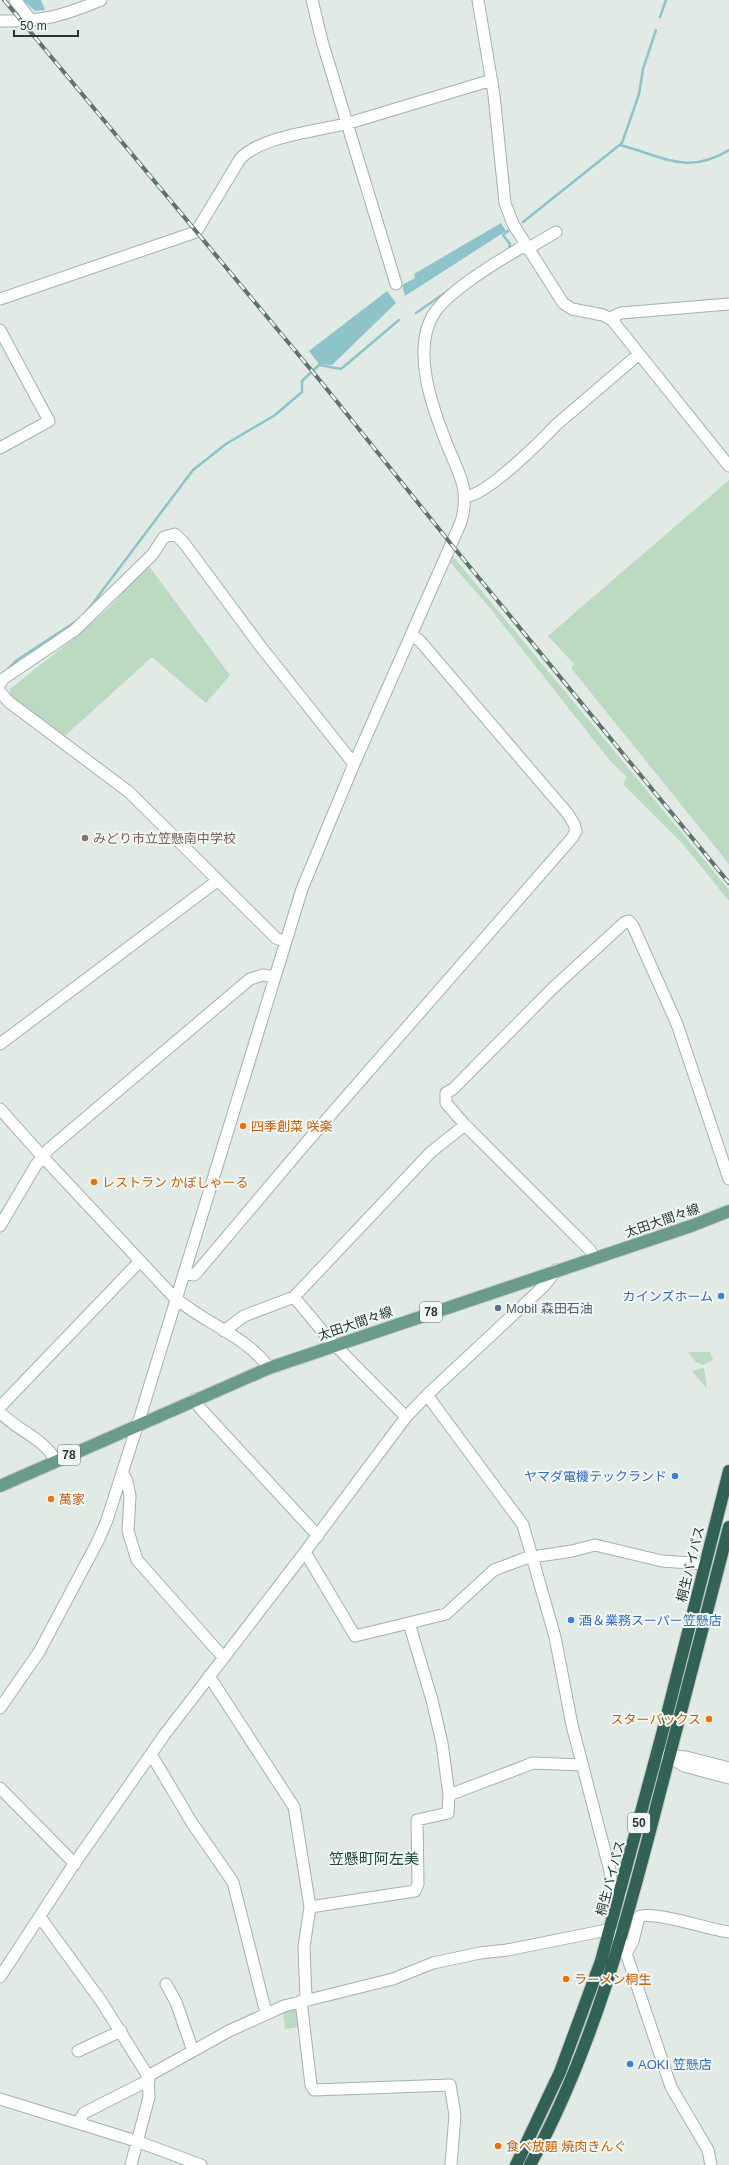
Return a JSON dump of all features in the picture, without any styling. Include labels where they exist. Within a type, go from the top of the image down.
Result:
[{"type":"highway","name":"桐生バイパス","points":[[516,2165],[549,2099],[573,2042],[610,1931],[729,1471]]},
{"type":"highway","name":"桐生バイパス","points":[[530,2165],[564,2094],[588,2036],[620,1940],[670,1757],[729,1527]]},
{"type":"main road","name":"太田大間々線","points":[[0,1486],[195,1399],[269,1368],[335,1344],[691,1226],[729,1211]]},
{"type":"street","points":[[16,0],[31,20]]},
{"type":"street","points":[[0,21],[31,20],[67,14],[101,0]]},
{"type":"street","points":[[312,0],[322,41],[396,284]]},
{"type":"street","points":[[478,0],[492,80],[505,203],[513,224],[526,247],[563,303],[577,311],[603,315],[610,318],[729,466]]},
{"type":"street","points":[[0,299],[196,232],[246,153],[256,147],[287,137],[347,123],[492,80]]},
{"type":"street","points":[[0,1708],[39,1652],[98,1541],[138,1425],[284,941],[302,888],[354,764],[461,522],[466,496],[458,470],[436,418],[429,391],[425,353],[427,332],[436,312],[448,298],[481,272],[556,232]]},
{"type":"street","points":[[610,318],[621,313],[729,304]]},
{"type":"street","points":[[0,330],[49,421],[0,448]]},
{"type":"street","points":[[466,496],[474,495],[487,487],[544,438],[556,425],[639,354]]},
{"type":"street","points":[[0,684],[3,679],[75,630],[152,555],[164,537],[175,534],[180,538],[261,647],[354,764]]},
{"type":"street","points":[[184,1273],[191,1275],[198,1271],[311,1137],[572,838],[576,831],[568,814],[420,641],[412,635]]},
{"type":"street","points":[[0,692],[9,702],[130,792],[217,881],[276,938],[284,941]]},
{"type":"street","points":[[0,1044],[217,881]]},
{"type":"street","points":[[594,1257],[590,1250],[465,1125],[446,1103],[446,1093],[453,1090],[553,988],[625,922],[629,921],[633,926],[678,1024],[729,1179]]},
{"type":"street","points":[[0,1226],[42,1156],[250,980],[263,975],[274,978]]},
{"type":"street","points":[[0,1108],[42,1156],[175,1299],[250,1349],[269,1368]]},
{"type":"street","points":[[224,1331],[244,1316],[294,1297],[431,1152],[465,1125]]},
{"type":"street","points":[[0,1408],[140,1261]]},
{"type":"street","points":[[0,1977],[150,1754],[223,1657],[318,1536],[406,1417],[427,1395],[545,1285],[556,1270]]},
{"type":"street","points":[[294,1297],[335,1344],[406,1417]]},
{"type":"street","points":[[427,1395],[521,1522],[558,1651],[570,1715],[603,1844],[612,1889],[620,1894]]},
{"type":"street","points":[[195,1399],[200,1408],[318,1536]]},
{"type":"street","points":[[0,1412],[6,1419],[42,1443],[56,1461]]},
{"type":"street","points":[[122,1472],[127,1481],[130,1496],[128,1531],[137,1560],[223,1657]]},
{"type":"street","points":[[305,1552],[355,1636],[446,1614],[494,1570],[507,1563],[532,1557],[572,1551],[595,1545],[668,1562],[705,1564]]},
{"type":"street","points":[[310,1907],[415,1891],[418,1884],[417,1820],[448,1813],[449,1795],[442,1743],[434,1708],[409,1623]]},
{"type":"street","points":[[209,1676],[294,1807],[310,1907],[304,1947],[304,2000],[311,2085],[314,2090],[450,2085],[455,2114],[451,2165]]},
{"type":"street","points":[[150,1754],[192,1823],[233,1882],[266,2013]]},
{"type":"street","points":[[657,1754],[670,1757],[686,1757],[729,1768]]},
{"type":"street","points":[[670,1757],[684,1766],[729,1778]]},
{"type":"street","points":[[449,1795],[533,1763],[582,1765]]},
{"type":"street","points":[[0,1788],[75,1864]]},
{"type":"street","points":[[627,1952],[633,1941],[639,1917],[642,1916],[660,1917],[729,1932]]},
{"type":"street","points":[[40,1917],[121,2031],[148,2078],[149,2097],[136,2141],[131,2165]]},
{"type":"street","points":[[78,2123],[84,2113],[148,2078],[193,2051],[266,2013],[304,2000],[393,1979],[433,1963],[480,1953],[507,1950],[600,1930],[610,1931],[620,1940],[627,1952],[671,2087],[708,2150],[711,2165]]},
{"type":"street","points":[[166,1984],[176,2002],[193,2051]]},
{"type":"street","points":[[78,2051],[121,2031]]},
{"type":"street","points":[[0,2099],[136,2141],[201,2165]]},
{"type":"green space","points":[[729,480],[729,864],[571,668],[574,664],[548,636]]},
{"type":"green space","points":[[452,555],[729,890],[729,901],[682,843],[623,784],[627,777],[611,762],[489,607],[449,561]]},
{"type":"green space","points":[[148,565],[230,675],[206,703],[152,657],[66,735],[62,736],[10,697],[10,689],[77,636],[109,608]]},
{"type":"green space","points":[[688,1352],[710,1352],[713,1360],[703,1365],[696,1362]]},
{"type":"green space","points":[[704,1368],[707,1389],[692,1371]]},
{"type":"green space","points":[[292,2007],[298,2011],[300,2027],[285,2029],[283,2011]]},
{"type":"water","points":[[23,0],[41,0],[45,10],[35,11]]},
{"type":"water","points":[[501,223],[506,231],[405,296],[402,285],[415,278],[414,274]]},
{"type":"water","points":[[387,291],[396,303],[332,365],[319,364],[309,351]]},
{"type":"waterway","points":[[660,17],[666,0]]},
{"type":"waterway","points":[[523,222],[622,143],[639,94],[643,69],[656,30]]},
{"type":"waterway","points":[[620,145],[662,158],[687,163],[700,162],[714,158],[729,150]]},
{"type":"waterway","points":[[508,231],[503,235],[510,244],[509,249]]},
{"type":"waterway","points":[[416,313],[449,290]]},
{"type":"waterway","points":[[87,611],[193,470],[226,444],[275,415],[302,392],[302,381],[319,365],[341,369],[399,320]]},
{"type":"waterway","points":[[7,670],[17,660],[81,618]]},
{"type":"railway","points":[[4,0],[322,383],[451,544],[729,883]]},
{"type":"place","name":"みどり市立笠懸南中学校","points":[[85,838]]},
{"type":"place","name":"四季創菜 咲楽","points":[[243,1126]]},
{"type":"place","name":"レストラン かぼしゃーる","points":[[94,1182]]},
{"type":"place","name":"カインズホーム","points":[[721,1296]]},
{"type":"place","name":"Mobil 森田石油","points":[[498,1308]]},
{"type":"place","name":"ヤマダ電機テックランド","points":[[675,1476]]},
{"type":"place","name":"萬家","points":[[51,1499]]},
{"type":"place","name":"酒＆業務スーパー笠懸店","points":[[571,1620]]},
{"type":"place","name":"スターバックス","points":[[709,1719]]},
{"type":"place","name":"ラーメン桐生","points":[[566,1979]]},
{"type":"place","name":"AOKI 笠懸店","points":[[630,2064]]},
{"type":"place","name":"食べ放題 焼肉きんぐ","points":[[498,2146]]},
{"type":"district","name":"笠懸町阿左美","points":[[374,1859]]}]
